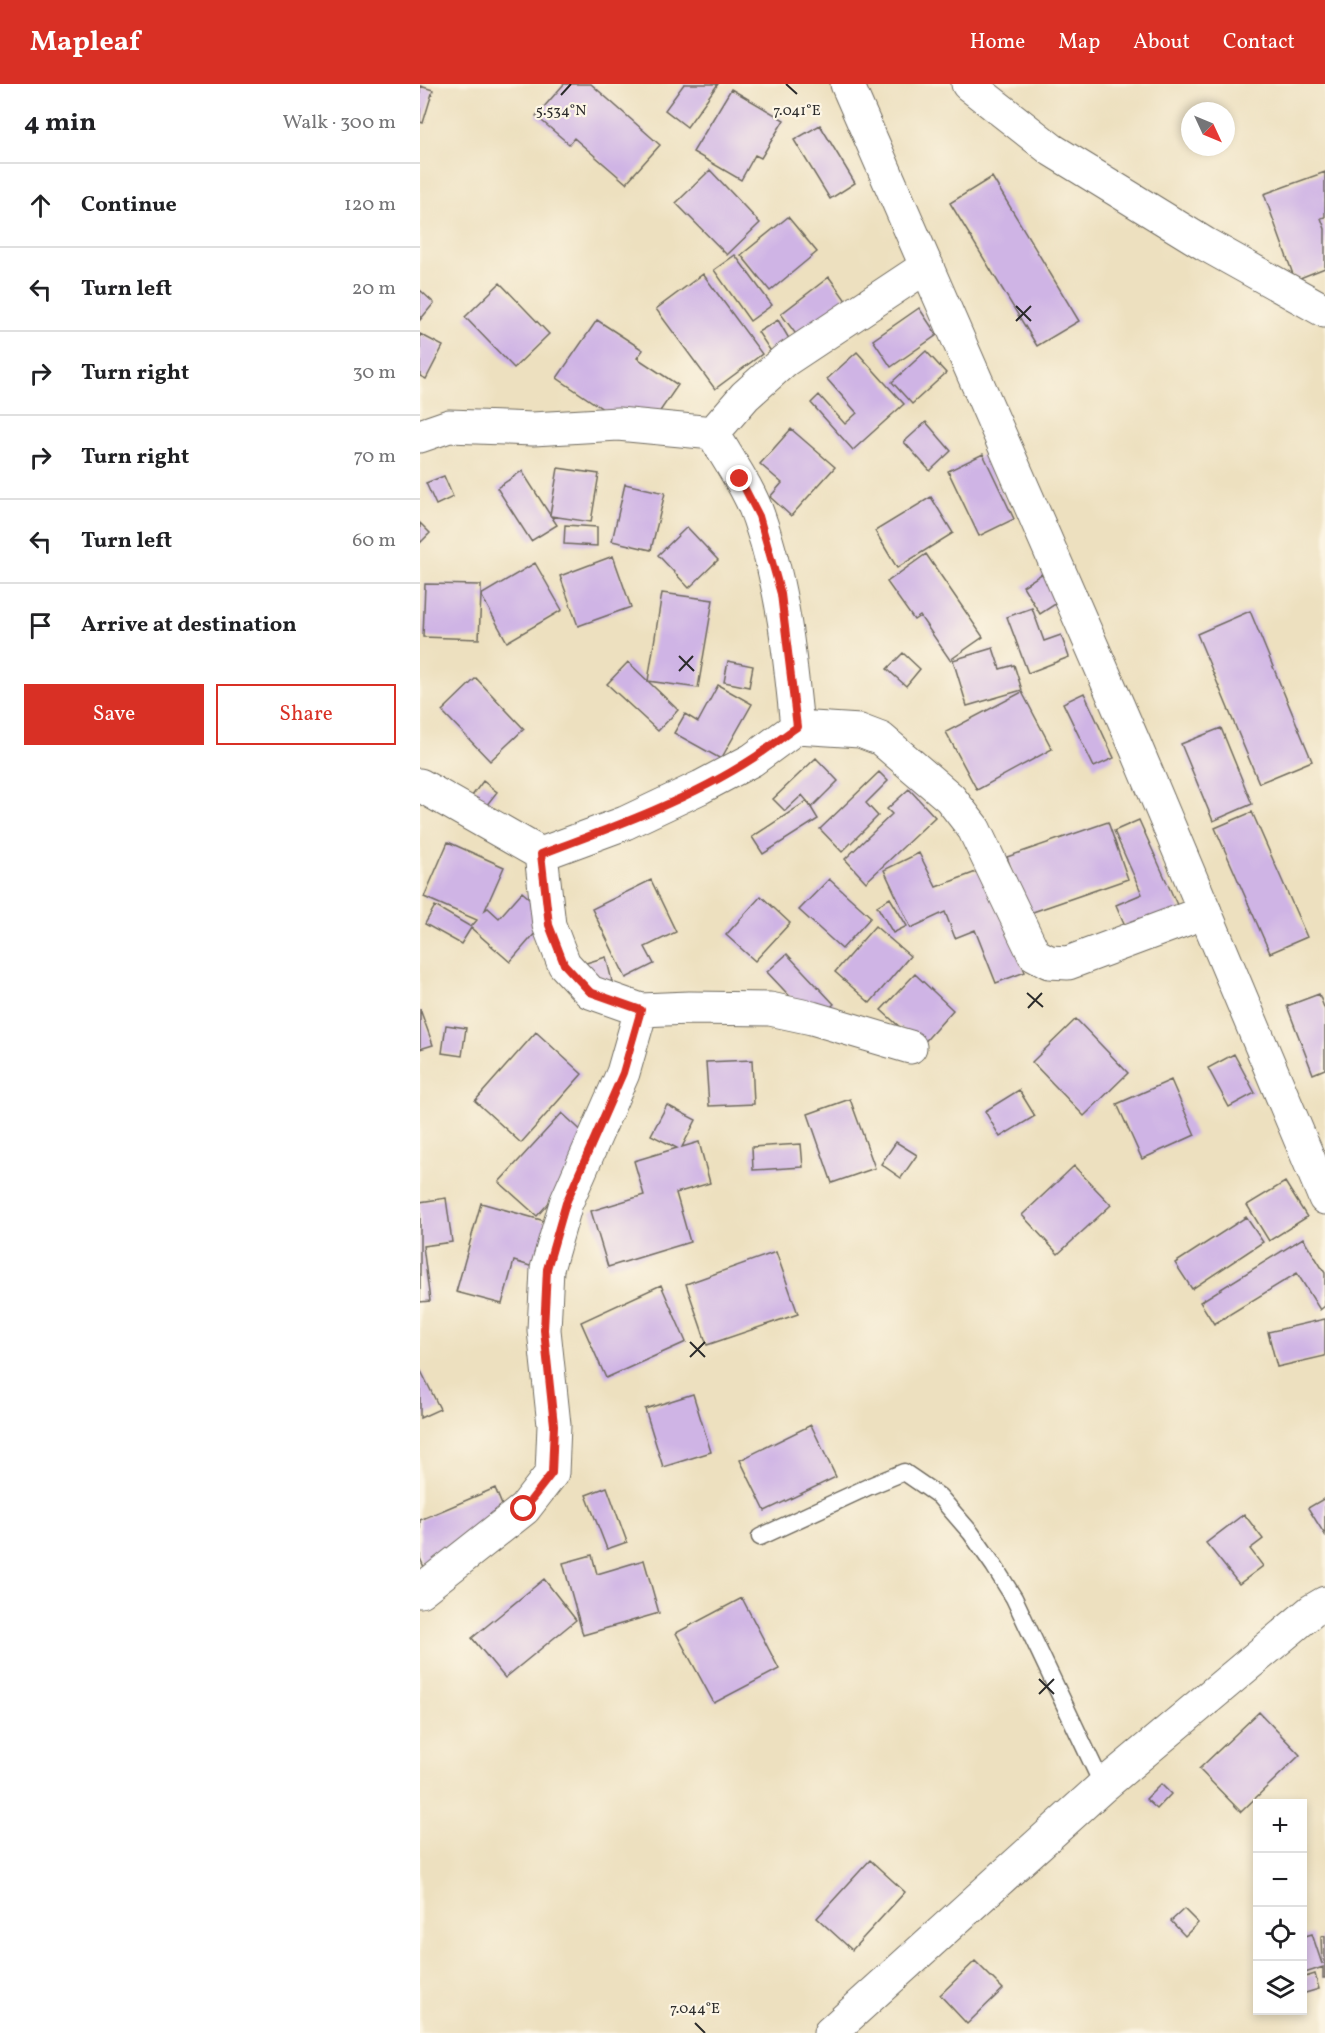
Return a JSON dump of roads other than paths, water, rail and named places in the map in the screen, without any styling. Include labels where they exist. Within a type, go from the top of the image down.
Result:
[{"type":"street","points":[[847,84],[1125,721],[1325,1198]]},
{"type":"street","points":[[968,84],[1052,150],[1205,244],[1325,311]]},
{"type":"street","points":[[712,433],[745,396],[784,361],[927,266]]},
{"type":"street","points":[[420,436],[449,426],[533,429],[618,424],[712,433]]},
{"type":"street","points":[[712,433],[759,516],[781,594],[797,727]]},
{"type":"street","points":[[420,785],[541,854],[625,823],[701,787],[752,760],[797,727],[860,731],[881,739],[950,798],[974,829],[1034,954],[1049,962],[1068,963],[1205,912]]},
{"type":"street","points":[[541,854],[549,925],[564,964],[590,992],[641,1010],[770,1009],[812,1018],[910,1047]]},
{"type":"street","points":[[420,1591],[524,1509],[552,1473],[554,1425],[544,1330],[547,1269],[566,1203],[623,1073],[641,1010]]},
{"type":"street","points":[[830,2033],[1103,1786],[1313,1610],[1325,1603]]},
{"type":"lane","points":[[760,1537],[904,1472],[939,1496],[971,1533],[1014,1598],[1103,1786]]}]
